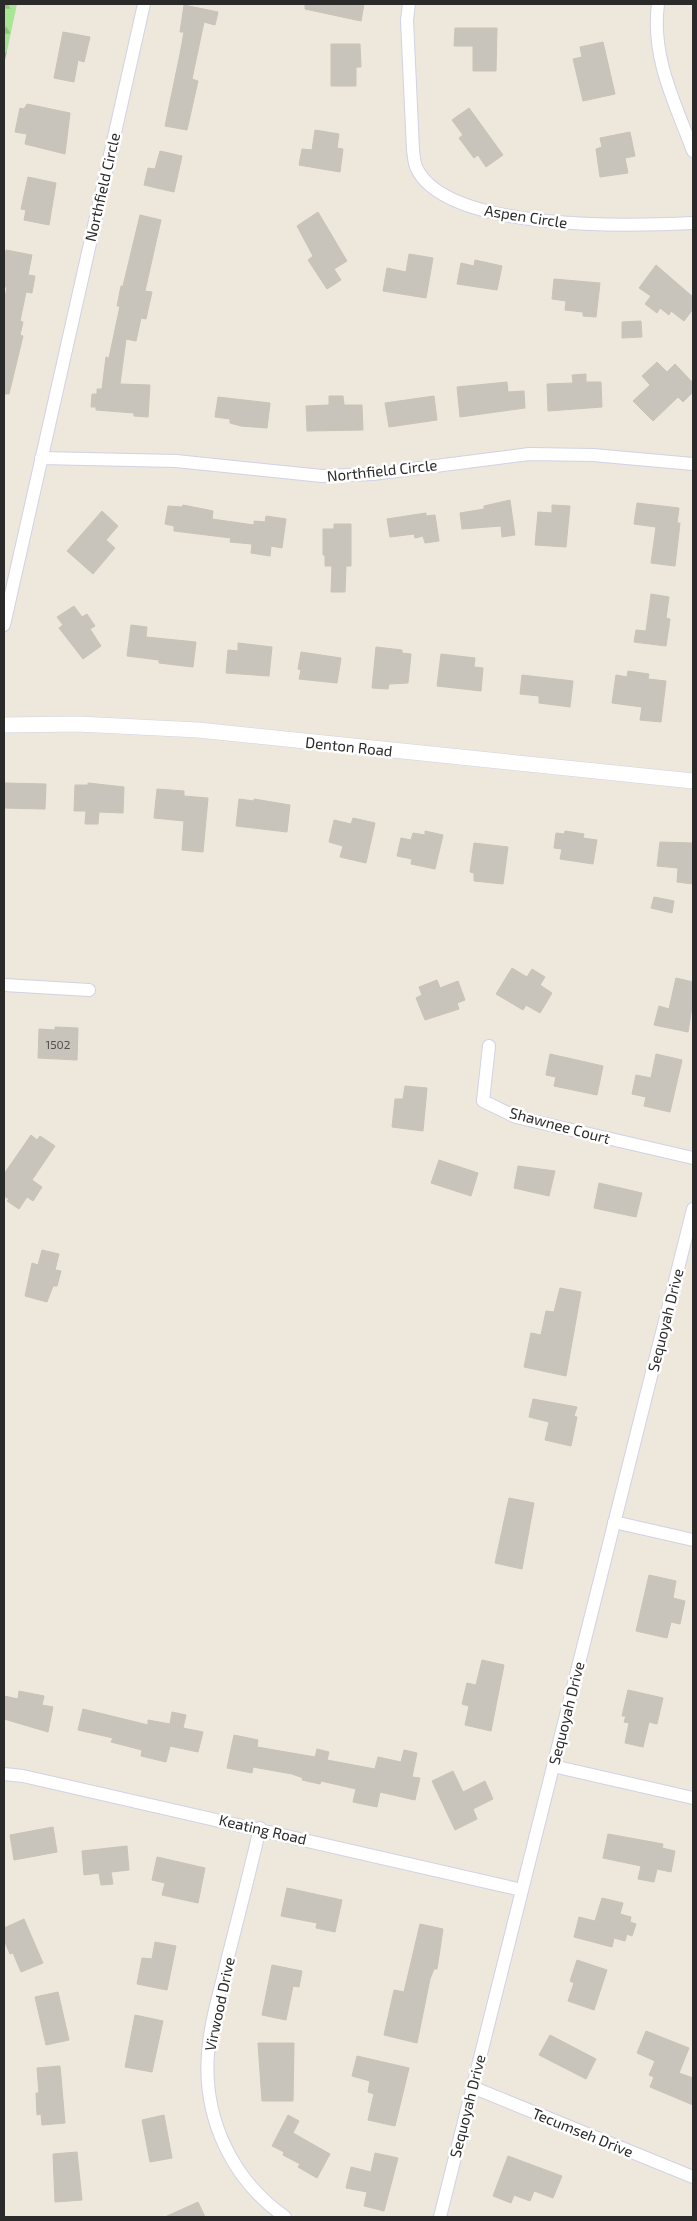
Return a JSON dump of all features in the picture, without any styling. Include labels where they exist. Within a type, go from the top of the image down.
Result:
[{"type":"street","name":"Northfield Circle","points":[[4,625],[144,4]]},
{"type":"street","name":"Aspen Circle","points":[[409,4],[407,20],[413,150],[416,168],[424,179],[437,190],[475,208],[545,221],[582,224],[693,223]]},
{"type":"street","points":[[658,4],[656,42],[661,66],[693,151]]},
{"type":"street","name":"Northfield Circle","points":[[41,458],[176,461],[322,476],[373,474],[528,454],[593,455],[693,464]]},
{"type":"street","name":"Denton Road","points":[[4,725],[78,724],[198,730],[693,781]]},
{"type":"street","points":[[4,985],[89,990]]},
{"type":"street","name":"Shawnee Court","points":[[489,1046],[483,1101],[516,1117],[693,1158]]},
{"type":"street","name":"Sequoyah Drive","points":[[440,2217],[693,1209]]},
{"type":"street","points":[[614,1522],[693,1540]]},
{"type":"street","points":[[553,1766],[693,1798]]},
{"type":"street","name":"Keating Road","points":[[4,1774],[23,1776],[260,1828],[522,1890]]},
{"type":"street","name":"Virwood Drive","points":[[260,1828],[217,2004],[208,2053],[207,2075],[214,2118],[228,2154],[250,2186],[285,2217]]},
{"type":"street","name":"Tecumseh Drive","points":[[472,2087],[693,2177]]},
{"type":"green space","points":[[4,4],[17,4],[4,65]]},
{"type":"building","points":[[305,4],[364,4],[361,21],[305,9]]},
{"type":"building","points":[[184,5],[218,12],[215,25],[204,22],[192,79],[198,81],[187,130],[165,126],[184,32],[180,32]]},
{"type":"building","points":[[455,28],[497,28],[496,71],[473,71],[473,46],[454,46]]},
{"type":"building","points":[[63,32],[90,37],[84,62],[78,60],[74,82],[54,78]]},
{"type":"building","points":[[603,42],[615,94],[583,101],[573,59],[582,57],[580,47]]},
{"type":"building","points":[[331,44],[360,44],[361,67],[356,67],[356,86],[331,86]]},
{"type":"building","points":[[27,104],[70,113],[65,154],[25,144],[27,134],[15,132],[20,108],[24,109]]},
{"type":"building","points":[[469,108],[503,155],[486,167],[478,155],[474,158],[459,138],[463,135],[452,120]]},
{"type":"building","points":[[315,130],[339,134],[337,148],[343,149],[340,172],[299,165],[302,149],[312,150]]},
{"type":"building","points":[[630,132],[635,156],[625,158],[628,173],[600,177],[596,149],[602,147],[600,138]]},
{"type":"building","points":[[160,151],[182,156],[174,192],[144,185],[148,168],[155,169]]},
{"type":"building","points":[[28,177],[56,183],[49,225],[24,220],[26,210],[21,209]]},
{"type":"building","points":[[318,212],[347,261],[334,269],[341,280],[327,289],[308,260],[313,256],[297,226]]},
{"type":"building","points":[[140,215],[161,220],[145,291],[152,292],[146,319],[141,318],[136,341],[126,339],[120,384],[150,385],[148,417],[134,416],[134,413],[96,410],[96,407],[91,407],[92,394],[97,394],[97,389],[102,389],[106,357],[109,358],[120,306],[117,306],[121,286],[123,286]]},
{"type":"building","points":[[6,250],[32,255],[28,275],[35,276],[32,293],[26,292],[20,321],[23,322],[20,335],[23,336],[9,394],[4,394],[4,303],[7,287],[4,287],[4,261]]},
{"type":"building","points":[[409,254],[433,258],[426,298],[383,291],[387,268],[406,272]]},
{"type":"building","points":[[475,260],[502,266],[497,290],[457,284],[461,263],[474,266]]},
{"type":"building","points":[[656,265],[693,297],[693,309],[684,321],[671,311],[669,315],[660,308],[657,313],[645,304],[651,296],[639,288]]},
{"type":"building","points":[[554,279],[600,283],[596,317],[583,316],[583,312],[565,310],[566,301],[552,299]]},
{"type":"building","points":[[641,321],[642,337],[622,338],[622,322]]},
{"type":"building","points":[[657,362],[667,372],[675,364],[693,383],[693,392],[683,402],[678,397],[653,421],[633,401],[650,385],[642,376]]},
{"type":"building","points":[[586,374],[586,382],[601,382],[602,407],[548,411],[547,384],[573,383],[572,375]]},
{"type":"building","points":[[507,382],[508,392],[524,391],[525,408],[460,417],[457,387]]},
{"type":"building","points":[[329,396],[343,396],[344,405],[362,405],[363,430],[307,431],[306,406],[329,405]]},
{"type":"building","points":[[434,396],[437,420],[389,427],[385,403]]},
{"type":"building","points":[[218,397],[270,403],[267,428],[241,426],[230,423],[230,419],[215,417]]},
{"type":"building","points":[[510,500],[515,535],[502,537],[501,526],[462,529],[460,513],[484,509],[484,506]]},
{"type":"building","points":[[637,503],[679,508],[677,523],[680,523],[675,566],[651,563],[656,527],[634,524]]},
{"type":"building","points":[[183,505],[213,511],[212,519],[254,525],[254,521],[265,522],[266,516],[286,519],[282,548],[271,546],[270,556],[251,553],[252,544],[230,542],[231,538],[174,531],[174,526],[165,524],[168,506],[182,507]]},
{"type":"building","points":[[552,505],[570,506],[566,547],[535,545],[538,512],[552,513]]},
{"type":"building","points":[[102,511],[118,526],[106,540],[115,548],[93,574],[67,551]]},
{"type":"building","points":[[426,513],[426,516],[435,515],[439,541],[425,543],[423,536],[415,538],[414,534],[390,537],[387,519]]},
{"type":"building","points":[[334,524],[351,524],[351,566],[346,566],[345,592],[331,592],[332,566],[325,566],[325,555],[323,555],[323,529],[334,529]]},
{"type":"building","points":[[651,594],[669,597],[666,618],[670,619],[666,646],[634,642],[636,630],[646,631]]},
{"type":"building","points":[[74,606],[82,617],[87,614],[95,626],[90,629],[101,646],[83,659],[59,628],[63,625],[57,617]]},
{"type":"building","points":[[131,625],[147,627],[146,637],[196,642],[193,667],[159,663],[159,660],[127,656]]},
{"type":"building","points":[[238,643],[272,647],[269,676],[226,673],[228,650],[238,651]]},
{"type":"building","points":[[376,647],[402,650],[402,653],[411,654],[408,683],[389,684],[388,689],[372,688]]},
{"type":"building","points":[[301,652],[341,658],[337,683],[299,679],[301,670],[298,669]]},
{"type":"building","points":[[441,654],[475,658],[474,667],[483,668],[481,691],[437,686]]},
{"type":"building","points":[[628,671],[649,674],[648,679],[666,681],[661,722],[640,720],[642,707],[612,703],[616,675],[627,677]]},
{"type":"building","points":[[522,675],[573,681],[570,707],[539,703],[539,696],[520,694]]},
{"type":"building","points":[[4,783],[46,784],[45,809],[4,808]]},
{"type":"building","points":[[88,783],[124,787],[123,813],[99,812],[98,824],[85,824],[86,811],[74,811],[75,785],[88,785]]},
{"type":"building","points":[[157,789],[184,791],[184,796],[208,798],[203,852],[182,850],[184,821],[154,818]]},
{"type":"building","points":[[239,799],[254,801],[254,799],[290,805],[287,832],[236,826]]},
{"type":"building","points":[[353,818],[375,823],[366,863],[340,857],[343,846],[329,842],[334,820],[351,824]]},
{"type":"building","points":[[425,831],[443,835],[435,869],[411,864],[412,859],[397,856],[401,838],[411,840],[413,833],[425,835]]},
{"type":"building","points":[[565,831],[584,834],[583,838],[597,840],[593,864],[560,859],[562,849],[554,848],[556,833],[564,834]]},
{"type":"building","points":[[660,842],[693,843],[693,884],[677,882],[678,868],[657,866]]},
{"type":"building","points":[[474,843],[508,847],[503,884],[474,881],[474,873],[470,872]]},
{"type":"building","points":[[654,897],[674,901],[672,913],[651,908]]},
{"type":"building","points":[[512,968],[527,977],[532,969],[545,977],[540,985],[552,993],[540,1013],[526,1005],[523,1010],[496,994]]},
{"type":"building","points":[[676,978],[693,982],[693,1000],[688,1032],[654,1025],[659,1006],[669,1009]]},
{"type":"building","points":[[437,980],[440,988],[458,981],[465,1000],[457,1003],[459,1009],[425,1020],[416,998],[422,995],[419,987]]},
{"type":"building","points":[[55,1027],[78,1028],[77,1060],[38,1058],[39,1029],[55,1030]]},
{"type":"building","points":[[550,1054],[603,1066],[597,1095],[554,1086],[556,1077],[546,1075]]},
{"type":"building","points":[[656,1054],[682,1060],[670,1112],[644,1106],[646,1097],[632,1094],[636,1075],[651,1078]]},
{"type":"building","points":[[405,1086],[427,1088],[423,1131],[392,1127],[395,1099],[403,1099]]},
{"type":"building","points":[[31,1135],[37,1140],[40,1136],[55,1146],[32,1180],[42,1187],[33,1201],[27,1197],[19,1209],[7,1201],[9,1199],[4,1196],[4,1174]]},
{"type":"building","points":[[439,1160],[478,1173],[471,1196],[431,1183]]},
{"type":"building","points":[[518,1166],[555,1171],[549,1196],[514,1188]]},
{"type":"building","points":[[599,1183],[642,1193],[636,1217],[594,1208]]},
{"type":"building","points":[[42,1250],[59,1254],[55,1270],[61,1271],[57,1286],[53,1286],[47,1302],[25,1296],[32,1263],[38,1265]]},
{"type":"building","points":[[560,1288],[581,1292],[566,1376],[524,1367],[531,1333],[541,1335],[546,1311],[554,1312]]},
{"type":"building","points":[[533,1399],[577,1407],[574,1416],[577,1417],[571,1446],[545,1440],[549,1422],[529,1417]]},
{"type":"building","points":[[509,1498],[534,1503],[522,1569],[495,1563]]},
{"type":"building","points":[[649,1575],[676,1581],[673,1598],[685,1601],[680,1624],[671,1622],[667,1638],[636,1631]]},
{"type":"building","points":[[482,1660],[504,1665],[491,1731],[465,1725],[469,1706],[462,1704],[467,1683],[476,1685]]},
{"type":"building","points":[[628,1690],[663,1698],[657,1724],[649,1722],[643,1747],[625,1743],[629,1723],[624,1722],[626,1716],[622,1716]]},
{"type":"building","points":[[19,1691],[44,1696],[42,1705],[53,1707],[48,1732],[4,1719],[4,1696],[18,1699]]},
{"type":"building","points":[[83,1709],[148,1725],[148,1720],[170,1724],[172,1712],[186,1715],[183,1728],[203,1732],[198,1752],[170,1746],[166,1762],[141,1756],[142,1750],[111,1742],[113,1738],[78,1730]]},
{"type":"building","points":[[234,1735],[258,1740],[257,1747],[315,1757],[317,1749],[329,1752],[327,1760],[375,1769],[378,1757],[401,1762],[404,1750],[417,1753],[412,1777],[420,1778],[415,1800],[380,1792],[377,1807],[353,1802],[356,1789],[321,1781],[320,1784],[302,1780],[303,1778],[292,1774],[253,1767],[252,1773],[227,1768]]},
{"type":"building","points":[[453,1771],[463,1792],[485,1781],[493,1799],[473,1809],[477,1819],[455,1830],[432,1781]]},
{"type":"building","points":[[53,1827],[57,1852],[14,1860],[10,1835]]},
{"type":"building","points":[[608,1834],[663,1844],[662,1848],[675,1851],[671,1872],[657,1869],[654,1882],[638,1879],[641,1866],[603,1858]]},
{"type":"building","points":[[127,1846],[129,1870],[111,1872],[113,1884],[101,1885],[99,1873],[84,1875],[82,1851]]},
{"type":"building","points":[[157,1857],[205,1868],[198,1903],[162,1895],[165,1883],[152,1880]]},
{"type":"building","points":[[287,1888],[342,1900],[335,1932],[316,1928],[317,1923],[281,1916]]},
{"type":"building","points":[[602,1898],[623,1903],[620,1914],[631,1917],[630,1922],[636,1924],[632,1936],[627,1934],[625,1941],[614,1938],[612,1947],[574,1937],[579,1917],[595,1921]]},
{"type":"building","points":[[24,1919],[43,1963],[21,1972],[13,1953],[10,1954],[4,1940],[4,1928]]},
{"type":"building","points":[[420,1924],[443,1929],[437,1969],[434,1969],[430,1979],[417,2043],[384,2035],[394,1990],[404,1992]]},
{"type":"building","points":[[155,1942],[176,1946],[167,1990],[137,1984],[142,1958],[152,1959]]},
{"type":"building","points":[[577,1960],[607,1970],[594,2010],[568,2001],[574,1983],[570,1981]]},
{"type":"building","points":[[272,1965],[302,1971],[299,1987],[293,1986],[286,2020],[262,2015]]},
{"type":"building","points":[[58,1992],[69,2040],[46,2045],[35,1997]]},
{"type":"building","points":[[135,2015],[163,2021],[152,2072],[125,2067]]},
{"type":"building","points":[[646,2031],[689,2048],[679,2073],[693,2078],[693,2105],[650,2087],[654,2077],[649,2075],[655,2061],[637,2053]]},
{"type":"building","points":[[550,2035],[596,2059],[586,2079],[539,2055]]},
{"type":"building","points":[[258,2043],[294,2043],[293,2101],[262,2101]]},
{"type":"building","points":[[357,2056],[409,2068],[395,2126],[368,2120],[374,2094],[368,2092],[370,2081],[352,2076]]},
{"type":"building","points":[[60,2066],[65,2123],[42,2125],[41,2114],[37,2115],[36,2093],[39,2093],[37,2068]]},
{"type":"building","points":[[164,2115],[172,2158],[150,2162],[142,2120]]},
{"type":"building","points":[[288,2115],[299,2121],[293,2133],[330,2154],[317,2178],[298,2167],[300,2164],[283,2155],[284,2152],[272,2146]]},
{"type":"building","points":[[77,2152],[82,2200],[55,2202],[53,2154]]},
{"type":"building","points":[[375,2153],[398,2158],[384,2211],[364,2206],[367,2192],[346,2188],[351,2167],[371,2172]]},
{"type":"building","points":[[508,2156],[562,2176],[553,2198],[534,2191],[530,2201],[514,2195],[511,2203],[493,2196]]},
{"type":"building","points":[[198,2202],[205,2217],[165,2217]]}]
